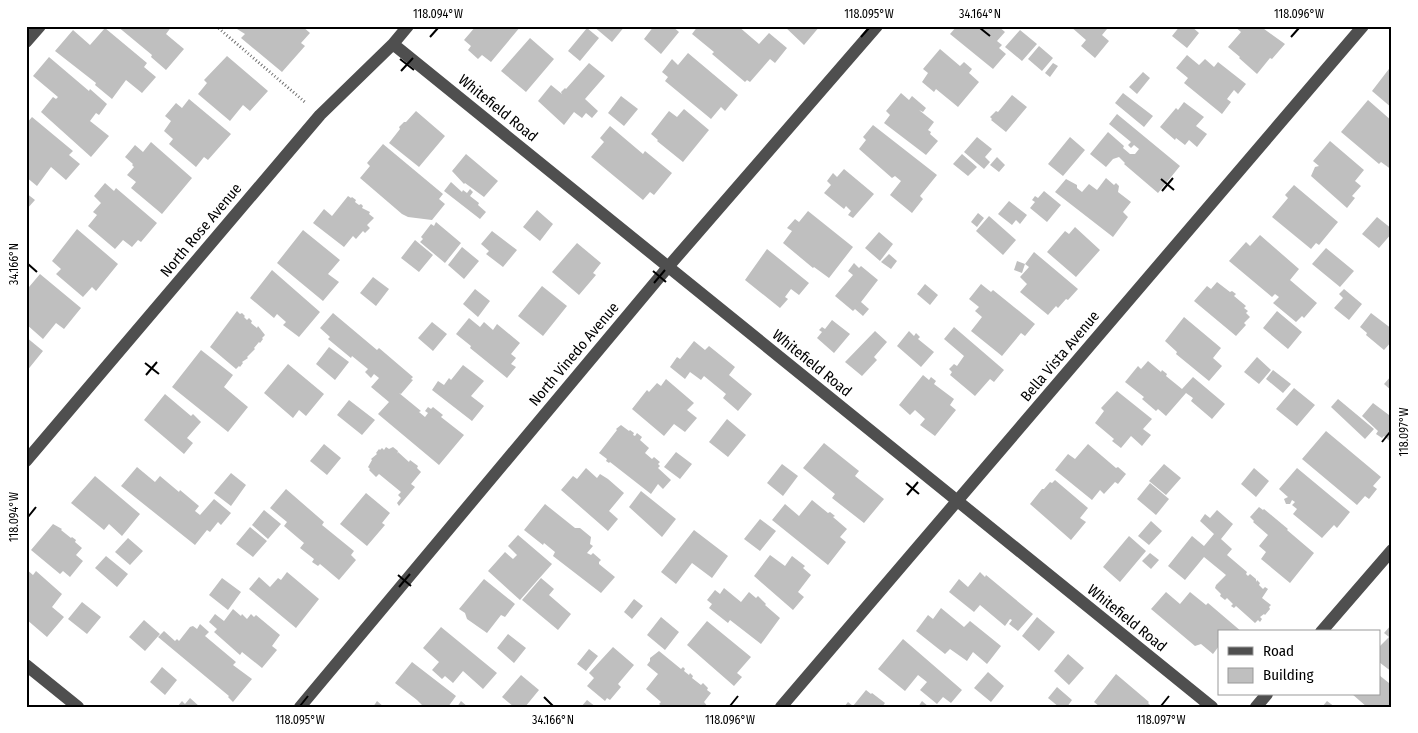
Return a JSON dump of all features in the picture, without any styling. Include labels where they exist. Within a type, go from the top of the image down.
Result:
[{"type":"street","points":[[26,42],[40,26]]},
{"type":"street","name":"North Rose Avenue","points":[[26,461],[320,115],[393,44],[408,26]]},
{"type":"street","name":"North Vinedo Avenue","points":[[300,707],[668,267],[877,26]]},
{"type":"street","name":"Bella Vista Avenue","points":[[780,707],[958,502],[1363,26]]},
{"type":"street","name":"Whitefield Road","points":[[393,44],[1212,707]]},
{"type":"street","points":[[1323,630],[1392,550]]},
{"type":"street","points":[[26,665],[78,707]]},
{"type":"street","points":[[1256,707],[1265,696]]},
{"type":"path","points":[[216,26],[320,115]]},
{"type":"building","points":[[117,26],[172,26],[166,34],[184,49],[166,70],[151,57],[152,55]]},
{"type":"building","points":[[239,26],[250,28],[251,26],[302,26],[310,33],[301,43],[305,46],[282,72],[241,38],[245,34],[237,29]]},
{"type":"building","points":[[476,26],[521,26],[491,62],[482,55],[478,59],[468,50],[471,46],[464,40]]},
{"type":"building","points":[[593,26],[625,26],[612,42]]},
{"type":"building","points":[[654,26],[672,26],[679,32],[661,54],[644,39]]},
{"type":"building","points":[[698,26],[738,26],[759,44],[769,33],[787,48],[775,63],[770,59],[750,82],[747,80],[745,82],[692,34]]},
{"type":"building","points":[[784,26],[820,26],[804,45]]},
{"type":"building","points":[[957,26],[998,26],[1005,32],[997,41],[1002,45],[999,48],[1006,54],[993,69],[950,34]]},
{"type":"building","points":[[1070,26],[1104,26],[1107,29],[1102,35],[1109,41],[1095,58],[1081,46],[1086,40]]},
{"type":"building","points":[[1180,26],[1191,26],[1199,33],[1187,48],[1172,36]]},
{"type":"building","points":[[1234,26],[1260,26],[1285,44],[1257,74],[1228,47],[1241,32]]},
{"type":"building","points":[[105,28],[147,63],[144,67],[156,77],[142,93],[126,80],[112,99],[95,85],[96,83],[55,51],[73,30],[90,45]]},
{"type":"building","points":[[587,28],[599,38],[580,61],[568,51]]},
{"type":"building","points":[[1020,30],[1037,44],[1022,61],[1005,47]]},
{"type":"building","points":[[530,38],[554,59],[526,92],[501,71]]},
{"type":"building","points":[[1039,46],[1053,58],[1042,71],[1028,59]]},
{"type":"building","points":[[940,49],[960,66],[964,62],[972,69],[969,73],[979,82],[958,107],[936,89],[934,92],[922,82],[928,73],[923,69]]},
{"type":"building","points":[[688,53],[738,95],[725,111],[721,107],[711,119],[665,81],[668,77],[662,72],[672,59],[678,65]]},
{"type":"building","points":[[1187,55],[1199,65],[1205,59],[1214,67],[1218,62],[1246,84],[1238,94],[1234,90],[1227,99],[1231,102],[1222,114],[1184,83],[1188,78],[1176,68]]},
{"type":"building","points":[[227,56],[268,91],[250,111],[243,105],[230,121],[198,94],[207,83],[204,80]]},
{"type":"building","points":[[49,57],[107,104],[99,115],[96,113],[90,121],[109,136],[91,157],[41,112],[53,97],[56,99],[58,97],[33,76]]},
{"type":"building","points":[[589,63],[605,76],[585,99],[598,111],[592,118],[586,113],[582,118],[574,112],[564,125],[538,101],[551,85],[562,94],[561,92],[566,89]]},
{"type":"building","points":[[1053,63],[1058,66],[1050,77],[1045,73]]},
{"type":"building","points":[[1392,65],[1392,108],[1372,91]]},
{"type":"building","points":[[1143,72],[1150,78],[1137,94],[1129,87]]},
{"type":"building","points":[[901,93],[909,100],[912,96],[926,108],[923,112],[919,110],[934,122],[928,130],[938,141],[926,155],[884,123],[890,115],[886,111]]},
{"type":"building","points":[[1123,93],[1153,116],[1144,127],[1115,103]]},
{"type":"building","points":[[1012,95],[1027,107],[1006,132],[991,120],[990,117],[996,111],[998,112]]},
{"type":"building","points":[[621,96],[638,109],[624,126],[608,113]]},
{"type":"building","points":[[189,99],[231,134],[208,160],[204,157],[196,167],[169,144],[173,139],[164,131],[171,121],[165,116],[176,103],[182,108]]},
{"type":"building","points":[[1368,100],[1392,121],[1392,170],[1381,162],[1379,164],[1341,132]]},
{"type":"building","points":[[1184,102],[1204,117],[1196,126],[1207,134],[1197,147],[1189,140],[1185,145],[1176,138],[1175,140],[1160,127],[1176,108],[1178,110]]},
{"type":"building","points":[[684,109],[709,130],[683,162],[651,134],[669,111],[677,117]]},
{"type":"building","points":[[416,111],[445,136],[419,167],[389,143],[400,129],[399,127]]},
{"type":"building","points":[[1117,114],[1180,166],[1158,193],[1124,164],[1119,157],[1113,159],[1106,167],[1090,154],[1108,132],[1130,154],[1135,154],[1139,149],[1134,145],[1131,148],[1128,145],[1131,142],[1109,124]]},
{"type":"building","points":[[32,117],[73,151],[69,155],[80,164],[66,180],[51,167],[37,186],[26,177],[26,124]]},
{"type":"building","points":[[873,125],[937,175],[920,196],[923,199],[912,213],[890,195],[901,181],[895,176],[892,178],[859,149],[866,140],[863,137]]},
{"type":"building","points":[[610,126],[643,154],[645,151],[672,173],[654,195],[650,192],[643,200],[591,157],[604,142],[600,138]]},
{"type":"building","points":[[977,137],[992,149],[985,157],[990,162],[984,169],[964,152]]},
{"type":"building","points":[[1070,137],[1085,150],[1063,176],[1048,164]]},
{"type":"building","points":[[1330,141],[1364,170],[1355,181],[1361,186],[1352,196],[1355,198],[1347,208],[1311,176],[1315,167],[1319,166],[1313,161]]},
{"type":"building","points":[[151,142],[192,178],[162,214],[131,188],[136,182],[127,175],[134,167],[125,157],[135,145],[143,152]]},
{"type":"building","points":[[383,144],[443,194],[439,199],[445,204],[432,220],[408,217],[402,214],[360,178],[370,166],[367,163]]},
{"type":"building","points":[[466,154],[498,181],[484,197],[464,184],[452,171]]},
{"type":"building","points":[[962,154],[977,167],[968,176],[953,164]]},
{"type":"building","points":[[997,157],[1005,165],[999,172],[990,165]]},
{"type":"building","points":[[844,169],[874,194],[853,218],[848,215],[851,211],[846,206],[844,209],[824,193],[831,185],[827,181],[833,173],[837,177]]},
{"type":"building","points":[[1106,178],[1114,185],[1116,183],[1119,186],[1118,192],[1131,202],[1123,212],[1128,217],[1113,237],[1055,192],[1066,179],[1077,185],[1077,188],[1082,192],[1089,184],[1097,190]]},
{"type":"building","points":[[451,182],[462,192],[463,190],[467,193],[470,189],[473,192],[470,196],[486,212],[480,219],[444,191]]},
{"type":"building","points":[[105,183],[114,191],[116,188],[157,223],[141,242],[138,240],[132,247],[123,240],[115,249],[88,226],[97,215],[93,212],[101,203],[94,196]]},
{"type":"building","points":[[1294,185],[1338,222],[1319,245],[1316,243],[1311,249],[1272,217],[1288,198],[1285,195]]},
{"type":"building","points":[[1044,191],[1061,205],[1047,222],[1030,208],[1035,202],[1032,200],[1035,196],[1038,198]]},
{"type":"building","points":[[26,193],[35,200],[26,210]]},
{"type":"building","points":[[348,196],[356,200],[355,202],[359,205],[361,204],[362,208],[370,212],[369,214],[374,218],[367,225],[370,228],[365,233],[363,231],[356,239],[353,236],[344,247],[313,223],[324,209],[332,216]]},
{"type":"building","points":[[1009,201],[1027,215],[1020,224],[1016,220],[1012,225],[998,214]]},
{"type":"building","points":[[537,210],[553,224],[540,241],[523,227]]},
{"type":"building","points":[[808,211],[853,247],[829,278],[813,268],[783,243],[792,231],[787,228],[795,219],[799,222]]},
{"type":"building","points":[[978,213],[984,218],[977,227],[971,222]]},
{"type":"building","points":[[989,216],[1016,240],[1003,255],[976,231]]},
{"type":"building","points":[[1377,217],[1392,229],[1392,233],[1379,248],[1362,234]]},
{"type":"building","points":[[436,222],[461,243],[445,263],[420,242],[423,239],[421,237],[431,224],[434,226]]},
{"type":"building","points":[[1075,227],[1100,250],[1076,277],[1047,252],[1065,231],[1069,234]]},
{"type":"building","points":[[77,229],[118,264],[96,291],[92,287],[83,297],[56,274],[61,269],[52,261]]},
{"type":"building","points":[[303,230],[340,260],[328,274],[339,282],[323,301],[277,263]]},
{"type":"building","points":[[492,231],[517,250],[503,267],[486,254],[489,251],[481,244]]},
{"type":"building","points":[[879,232],[893,244],[880,261],[865,248]]},
{"type":"building","points":[[1260,235],[1299,269],[1290,280],[1317,303],[1304,318],[1302,316],[1296,322],[1273,303],[1279,297],[1275,294],[1272,297],[1229,261],[1246,242],[1250,246]]},
{"type":"building","points":[[415,240],[433,255],[419,272],[401,258]]},
{"type":"building","points":[[577,243],[601,263],[593,273],[596,275],[579,295],[552,272]]},
{"type":"building","points":[[462,247],[479,261],[464,279],[448,265]]},
{"type":"building","points":[[1326,248],[1354,271],[1340,287],[1312,264]]},
{"type":"building","points":[[767,249],[809,283],[799,295],[791,289],[785,297],[788,299],[780,308],[745,280]]},
{"type":"building","points":[[1034,252],[1078,289],[1068,300],[1066,299],[1058,308],[1056,306],[1048,315],[1020,292],[1027,284],[1020,277],[1029,267],[1025,264]]},
{"type":"building","points":[[889,254],[897,261],[891,269],[881,262]]},
{"type":"building","points":[[1017,261],[1025,264],[1022,273],[1014,270]]},
{"type":"building","points":[[854,263],[859,268],[861,266],[878,280],[861,302],[869,309],[863,316],[855,309],[853,311],[835,296],[853,275],[848,271]]},
{"type":"building","points":[[272,270],[320,312],[299,337],[283,325],[286,322],[277,314],[274,318],[250,298]]},
{"type":"building","points":[[40,274],[81,308],[64,329],[56,323],[43,339],[26,324],[26,287],[27,285],[29,287]]},
{"type":"building","points":[[373,277],[389,289],[376,306],[360,293]]},
{"type":"building","points":[[1217,282],[1230,292],[1232,291],[1236,294],[1234,296],[1246,306],[1244,308],[1248,311],[1246,313],[1250,317],[1244,323],[1246,325],[1236,336],[1194,301],[1207,286],[1211,289]]},
{"type":"building","points":[[925,284],[938,295],[930,305],[917,294]]},
{"type":"building","points":[[981,284],[991,292],[993,290],[1035,324],[1025,336],[1021,333],[1002,356],[971,331],[982,317],[975,311],[979,307],[969,299]]},
{"type":"building","points":[[542,286],[567,306],[543,336],[518,316]]},
{"type":"building","points":[[475,289],[490,301],[478,317],[463,304]]},
{"type":"building","points":[[1344,289],[1362,304],[1349,320],[1334,308],[1343,298],[1339,294]]},
{"type":"building","points":[[237,311],[240,314],[242,313],[247,320],[249,318],[252,321],[251,323],[257,328],[258,326],[265,335],[248,358],[236,369],[210,347]]},
{"type":"building","points":[[1277,311],[1302,332],[1288,349],[1263,328]]},
{"type":"building","points":[[333,313],[413,377],[411,379],[413,380],[401,394],[399,393],[421,411],[419,412],[425,417],[428,413],[425,411],[428,407],[431,409],[433,407],[443,415],[441,417],[464,435],[439,465],[378,414],[389,402],[371,387],[379,378],[374,374],[371,378],[365,372],[368,369],[328,339],[330,337],[320,328]]},
{"type":"building","points":[[1371,313],[1392,329],[1392,341],[1384,350],[1366,335],[1367,333],[1360,327]]},
{"type":"building","points":[[1184,317],[1221,348],[1213,358],[1222,366],[1209,381],[1176,354],[1177,352],[1165,341]]},
{"type":"building","points":[[469,318],[480,327],[484,322],[493,330],[497,324],[520,343],[511,354],[516,358],[511,364],[516,367],[507,378],[456,334]]},
{"type":"building","points":[[832,320],[850,334],[834,353],[817,338],[822,332],[819,330],[822,327],[825,329]]},
{"type":"building","points":[[432,322],[447,334],[433,351],[418,338]]},
{"type":"building","points":[[954,327],[1004,370],[994,382],[990,379],[975,396],[950,375],[952,372],[949,369],[954,364],[957,366],[964,356],[944,339]]},
{"type":"building","points":[[875,331],[887,342],[874,357],[877,360],[862,376],[845,362]]},
{"type":"building","points":[[909,331],[914,336],[916,333],[920,337],[918,339],[934,352],[921,367],[897,346]]},
{"type":"building","points":[[26,337],[43,351],[26,372]]},
{"type":"building","points":[[694,341],[705,350],[709,346],[735,367],[729,375],[752,394],[738,411],[723,398],[726,394],[704,376],[701,380],[690,372],[685,379],[670,367],[677,357],[680,359]]},
{"type":"building","points":[[329,347],[349,362],[335,380],[316,364]]},
{"type":"building","points":[[201,350],[233,375],[224,387],[248,407],[228,432],[172,387]]},
{"type":"building","points":[[1257,357],[1271,370],[1259,384],[1244,372]]},
{"type":"building","points":[[1148,361],[1161,372],[1162,370],[1167,374],[1166,376],[1182,389],[1193,377],[1225,404],[1212,419],[1191,401],[1193,398],[1186,393],[1166,416],[1158,409],[1156,411],[1142,399],[1144,397],[1125,382],[1138,366],[1141,369]]},
{"type":"building","points":[[288,364],[324,394],[306,416],[299,410],[293,418],[264,393]]},
{"type":"building","points":[[463,365],[484,381],[471,396],[484,406],[472,421],[432,390],[438,381],[444,385],[449,378],[451,380]]},
{"type":"building","points":[[1273,370],[1291,384],[1283,393],[1266,379]]},
{"type":"building","points":[[923,375],[929,380],[931,377],[936,381],[934,384],[954,399],[950,405],[956,410],[935,436],[920,425],[925,419],[915,410],[910,415],[899,405]]},
{"type":"building","points":[[1392,375],[1392,391],[1384,384]]},
{"type":"building","points":[[666,379],[694,403],[687,410],[697,418],[685,432],[674,424],[664,436],[632,409],[647,390],[649,392],[657,383],[661,386]]},
{"type":"building","points":[[1294,388],[1315,405],[1297,426],[1276,409]]},
{"type":"building","points":[[1117,391],[1152,419],[1143,429],[1151,435],[1142,446],[1131,436],[1121,448],[1112,441],[1114,439],[1095,423],[1104,411],[1101,408]]},
{"type":"building","points":[[165,394],[201,422],[187,438],[193,443],[184,454],[144,420]]},
{"type":"building","points":[[1338,399],[1374,429],[1365,439],[1331,407]]},
{"type":"building","points":[[349,400],[375,420],[362,435],[337,415]]},
{"type":"building","points":[[1373,403],[1389,415],[1392,412],[1392,443],[1384,436],[1382,438],[1376,434],[1378,431],[1362,416]]},
{"type":"building","points":[[727,419],[746,435],[728,457],[709,442]]},
{"type":"building","points":[[621,425],[634,433],[633,435],[635,436],[637,433],[642,437],[640,440],[649,448],[645,453],[652,459],[654,457],[660,462],[658,468],[671,480],[663,489],[658,484],[651,494],[610,462],[606,461],[607,459],[599,453]]},
{"type":"building","points":[[1326,431],[1381,477],[1373,486],[1377,489],[1369,499],[1365,496],[1357,505],[1302,459]]},
{"type":"building","points":[[824,443],[859,471],[855,476],[884,499],[864,523],[832,498],[835,494],[803,468]]},
{"type":"building","points":[[324,444],[341,458],[327,475],[310,461]]},
{"type":"building","points":[[1088,444],[1126,474],[1118,484],[1115,482],[1104,494],[1100,490],[1092,500],[1055,470],[1068,454],[1075,459]]},
{"type":"building","points":[[386,447],[389,449],[393,447],[398,451],[397,454],[398,452],[409,462],[410,460],[418,466],[417,468],[421,472],[411,484],[415,487],[399,506],[397,503],[401,498],[398,495],[401,492],[379,474],[376,477],[368,467],[371,459],[377,454],[379,449],[382,448],[384,450]]},
{"type":"building","points":[[676,452],[692,464],[680,479],[664,467]]},
{"type":"building","points":[[782,464],[798,476],[783,496],[767,483]]},
{"type":"building","points":[[1164,464],[1181,478],[1166,495],[1149,481]]},
{"type":"building","points":[[137,467],[155,482],[160,476],[179,492],[180,490],[199,506],[195,511],[200,515],[214,499],[231,513],[221,525],[218,522],[210,532],[207,530],[195,545],[121,486]]},
{"type":"building","points":[[586,468],[597,478],[600,474],[608,479],[624,493],[609,511],[618,519],[608,531],[561,490],[573,476],[577,479]]},
{"type":"building","points":[[1254,468],[1269,481],[1256,497],[1241,484]]},
{"type":"building","points":[[1297,468],[1350,512],[1337,528],[1334,525],[1322,538],[1293,514],[1297,509],[1292,505],[1295,502],[1292,500],[1290,504],[1286,504],[1284,499],[1288,497],[1279,489]]},
{"type":"building","points":[[231,473],[246,485],[231,506],[214,493]]},
{"type":"building","points":[[95,476],[140,514],[122,536],[109,524],[104,530],[71,503]]},
{"type":"building","points":[[1055,480],[1088,508],[1080,518],[1086,522],[1071,540],[1030,504],[1042,489]]},
{"type":"building","points":[[1150,483],[1169,499],[1156,515],[1137,499]]},
{"type":"building","points":[[286,489],[324,522],[322,525],[354,551],[351,555],[356,560],[339,580],[320,564],[318,566],[312,562],[314,559],[300,548],[304,543],[284,526],[287,522],[270,508]]},
{"type":"building","points":[[641,491],[676,519],[662,537],[629,507]]},
{"type":"building","points":[[366,493],[390,513],[382,523],[385,525],[367,546],[340,524]]},
{"type":"building","points":[[812,500],[828,513],[830,512],[835,516],[833,517],[847,529],[840,537],[846,542],[828,565],[772,520],[785,504],[799,516]]},
{"type":"building","points":[[545,504],[575,528],[580,528],[591,537],[590,544],[593,546],[587,553],[591,555],[593,553],[601,560],[599,564],[615,577],[601,593],[553,556],[555,552],[544,543],[543,545],[524,530]]},
{"type":"building","points":[[1259,507],[1288,529],[1314,553],[1290,583],[1261,559],[1266,552],[1259,546],[1268,535],[1250,517]]},
{"type":"building","points":[[264,510],[281,524],[268,539],[252,525]]},
{"type":"building","points":[[1217,510],[1233,524],[1221,539],[1232,549],[1227,555],[1247,572],[1248,576],[1250,574],[1256,579],[1256,582],[1257,580],[1263,589],[1265,587],[1268,589],[1262,598],[1271,605],[1265,615],[1260,617],[1262,619],[1260,622],[1258,620],[1255,623],[1236,606],[1234,608],[1231,606],[1233,604],[1227,598],[1225,600],[1220,596],[1221,594],[1215,588],[1226,575],[1204,557],[1185,580],[1168,566],[1192,536],[1204,546],[1214,534],[1200,521],[1205,514],[1210,518]]},
{"type":"building","points":[[760,519],[776,531],[760,551],[744,539]]},
{"type":"building","points":[[1151,521],[1162,531],[1149,545],[1138,536]]},
{"type":"building","points":[[53,524],[76,540],[75,542],[82,548],[76,555],[83,561],[70,577],[63,571],[60,574],[31,550]]},
{"type":"building","points":[[250,527],[267,541],[253,557],[236,544]]},
{"type":"building","points":[[694,530],[728,556],[712,578],[692,563],[676,584],[661,572]]},
{"type":"building","points":[[518,535],[552,564],[520,600],[488,571],[505,552],[513,559],[517,555],[508,546]]},
{"type":"building","points":[[1129,536],[1146,551],[1120,582],[1103,567]]},
{"type":"building","points":[[128,538],[143,551],[130,565],[115,552]]},
{"type":"building","points":[[1150,553],[1159,560],[1151,569],[1142,561]]},
{"type":"building","points":[[770,555],[785,566],[792,556],[805,566],[803,568],[811,575],[798,592],[804,597],[793,610],[754,576]]},
{"type":"building","points":[[106,556],[128,574],[117,587],[95,568]]},
{"type":"building","points":[[26,569],[33,575],[36,571],[62,594],[52,607],[64,617],[47,637],[26,619]]},
{"type":"building","points":[[287,572],[319,599],[296,628],[249,589],[259,577],[270,587],[278,578],[281,580]]},
{"type":"building","points":[[980,572],[1033,614],[1018,631],[1009,624],[1012,620],[1010,619],[1005,626],[980,605],[974,612],[949,592],[959,579],[968,587]]},
{"type":"building","points":[[222,578],[241,592],[228,610],[209,595]]},
{"type":"building","points":[[541,578],[554,589],[549,595],[571,614],[558,630],[522,600]]},
{"type":"building","points":[[484,579],[515,604],[505,617],[501,615],[487,633],[467,619],[465,613],[459,609]]},
{"type":"building","points":[[724,588],[741,602],[749,592],[756,598],[758,596],[780,618],[761,644],[730,620],[728,623],[709,608],[712,604],[707,600],[715,590],[720,594]]},
{"type":"building","points":[[1166,592],[1180,604],[1190,592],[1206,605],[1208,603],[1240,630],[1218,630],[1218,647],[1213,654],[1201,644],[1195,646],[1151,609]]},
{"type":"building","points":[[634,599],[643,606],[632,619],[624,612]]},
{"type":"building","points":[[82,602],[101,617],[87,634],[68,619]]},
{"type":"building","points":[[941,608],[964,627],[970,621],[1001,646],[987,664],[973,652],[967,661],[950,649],[945,654],[916,631],[928,615],[933,619]]},
{"type":"building","points":[[233,609],[247,619],[251,614],[254,617],[256,615],[280,635],[272,646],[277,650],[262,668],[242,652],[240,655],[214,632],[217,629],[209,622],[215,614],[224,621]]},
{"type":"building","points":[[661,617],[679,632],[665,650],[647,635]]},
{"type":"building","points":[[1037,617],[1055,632],[1039,651],[1022,636]]},
{"type":"building","points":[[144,620],[160,634],[145,651],[129,637]]},
{"type":"building","points":[[707,621],[751,657],[737,673],[742,677],[734,686],[687,645]]},
{"type":"building","points":[[200,624],[209,632],[205,636],[236,662],[233,665],[252,679],[233,702],[229,696],[158,637],[164,631],[175,641],[177,639],[179,641],[190,627],[193,626],[197,629]]},
{"type":"building","points":[[1392,624],[1392,672],[1380,663],[1380,646],[1389,637],[1384,633]]},
{"type":"building","points":[[441,627],[497,673],[483,689],[463,671],[453,683],[445,676],[442,679],[432,670],[439,662],[423,648]]},
{"type":"building","points":[[508,634],[526,648],[514,663],[497,648]]},
{"type":"building","points":[[903,639],[962,690],[951,703],[943,697],[937,704],[920,690],[927,682],[918,675],[905,691],[878,669]]},
{"type":"building","points":[[613,647],[634,665],[618,684],[621,687],[610,700],[607,698],[605,701],[587,686],[594,678],[589,673]]},
{"type":"building","points":[[589,649],[598,656],[586,671],[577,664]]},
{"type":"building","points":[[659,651],[681,669],[683,667],[684,671],[689,675],[690,673],[693,676],[692,678],[701,685],[703,683],[708,688],[707,690],[711,693],[704,702],[708,707],[663,707],[659,704],[661,702],[646,689],[658,674],[647,665],[650,658]]},
{"type":"building","points":[[1068,654],[1084,668],[1069,685],[1054,671]]},
{"type":"building","points":[[412,662],[456,696],[448,707],[437,705],[436,707],[420,707],[422,705],[417,700],[395,683]]},
{"type":"building","points":[[162,667],[177,680],[165,695],[150,682]]},
{"type":"building","points":[[988,672],[1004,686],[991,702],[974,688]]},
{"type":"building","points":[[1116,674],[1149,702],[1152,707],[1100,707],[1094,702]]},
{"type":"building","points":[[521,675],[539,690],[525,707],[514,707],[502,697]]},
{"type":"building","points":[[1380,676],[1389,683],[1390,681],[1392,683],[1392,707],[1367,707],[1354,696],[1380,696]]},
{"type":"building","points":[[1057,687],[1072,700],[1067,707],[1059,707],[1048,698]]},
{"type":"building","points":[[866,690],[885,703],[882,707],[844,707],[848,702],[853,706]]},
{"type":"building","points":[[190,698],[200,707],[177,707],[182,701],[185,704]]},
{"type":"building","points":[[587,700],[596,707],[581,707]]},
{"type":"building","points":[[377,701],[384,707],[373,707]]},
{"type":"building","points":[[461,701],[468,707],[457,707]]},
{"type":"building","points":[[922,701],[929,707],[918,707]]},
{"type":"building","points":[[1327,701],[1335,707],[1322,707]]}]
